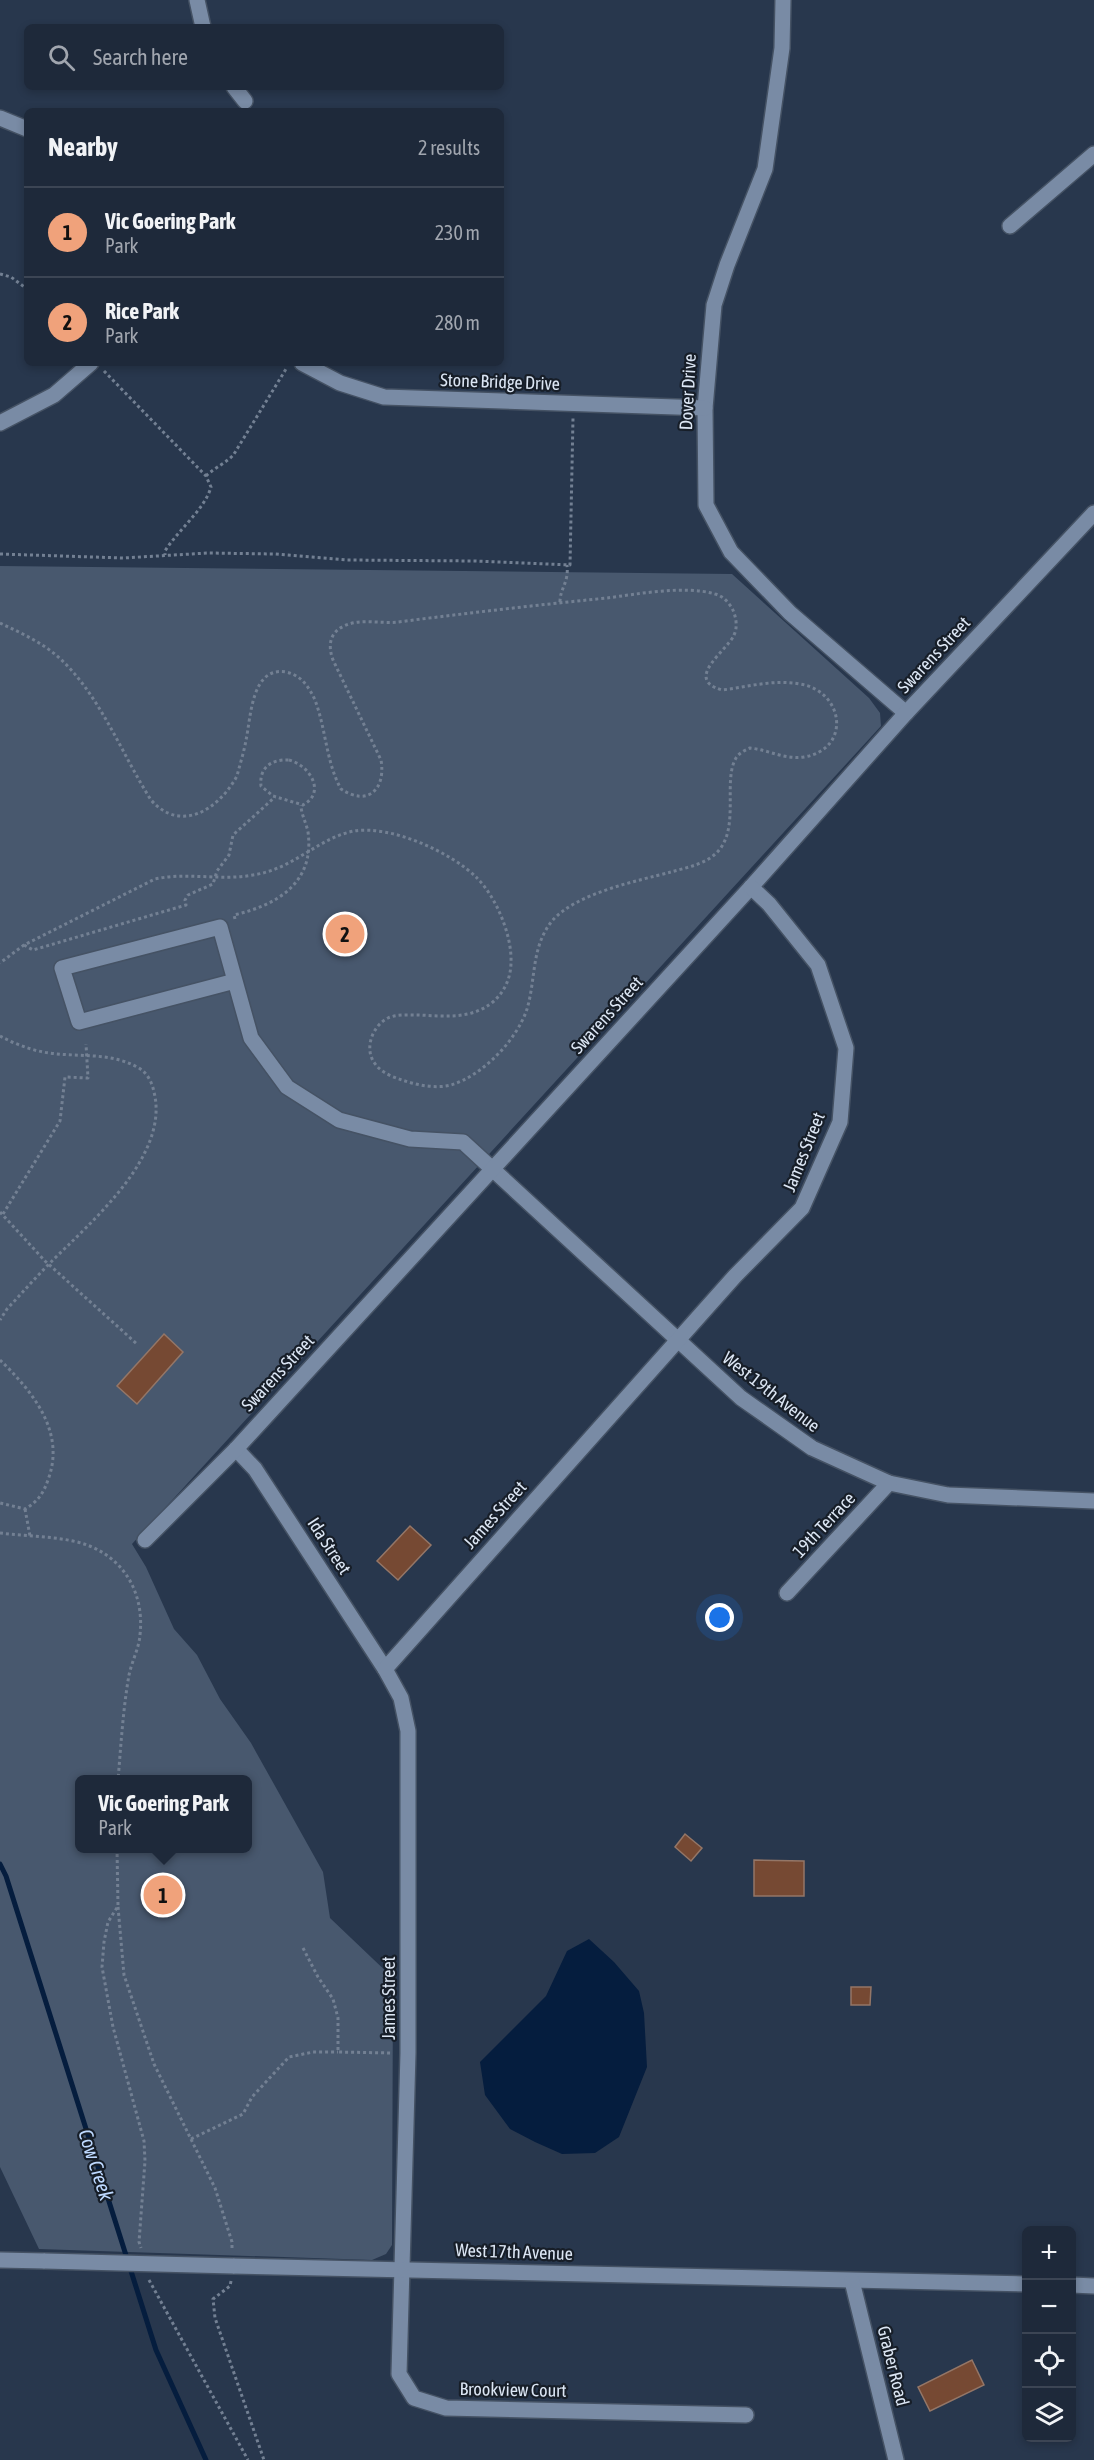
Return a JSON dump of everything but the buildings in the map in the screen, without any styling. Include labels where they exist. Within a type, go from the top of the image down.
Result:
[{"type":"street","points":[[197,0],[201,24]]},
{"type":"street","name":"Dover Drive","points":[[783,0],[782,48],[765,170],[727,265],[714,305],[705,408],[706,505],[731,552],[790,613],[906,713]]},
{"type":"street","points":[[236,90],[245,101]]},
{"type":"street","points":[[0,118],[24,128]]},
{"type":"street","points":[[1010,226],[1094,154]]},
{"type":"street","points":[[0,423],[54,394],[97,366]]},
{"type":"street","name":"Stone Bridge Drive","points":[[308,366],[340,383],[384,397],[705,408]]},
{"type":"street","name":"Swarens Street","points":[[146,1540],[236,1449],[493,1170],[906,713],[1094,513]]},
{"type":"street","name":"James Street","points":[[402,2269],[408,2053],[408,1731],[401,1698],[385,1669],[735,1276],[802,1208],[840,1122],[846,1048],[819,965],[769,904],[750,887]]},
{"type":"street","name":"West 19th Avenue","points":[[235,981],[79,1022],[62,968],[220,927],[251,1038],[287,1087],[339,1120],[410,1139],[464,1142],[741,1398],[812,1448],[889,1483],[948,1495],[1094,1501]]},
{"type":"street","name":"Ida Street","points":[[236,1449],[255,1469],[385,1669]]},
{"type":"street","name":"19th Terrace","points":[[787,1593],[889,1483]]},
{"type":"street","name":"West 17th Avenue","points":[[0,2260],[1022,2284]]},
{"type":"street","name":"Brookview Court","points":[[402,2269],[399,2374],[414,2398],[446,2408],[746,2415]]},
{"type":"street","name":"Graber Road","points":[[852,2281],[896,2460]]},
{"type":"street","points":[[1076,2285],[1094,2286]]},
{"type":"path","points":[[0,274],[11,276],[24,287]]},
{"type":"path","points":[[97,366],[206,476],[211,487],[209,496],[175,536],[165,551],[165,555]]},
{"type":"path","points":[[206,476],[216,466],[231,459],[286,369]]},
{"type":"path","points":[[560,603],[560,596],[567,581],[567,565],[570,565],[573,417]]},
{"type":"path","points":[[0,554],[123,558],[208,553],[301,555],[347,560],[456,560],[567,565]]},
{"type":"path","points":[[0,623],[31,638],[56,655],[76,676],[97,707],[151,800],[159,810],[180,818],[205,811],[232,785],[237,776],[257,689],[271,674],[278,671],[296,676],[309,689],[321,719],[333,771],[341,789],[358,796],[368,795],[377,789],[383,770],[381,760],[329,648],[337,630],[346,624],[356,622],[394,623],[476,611],[688,591],[720,596],[732,608],[736,625],[735,634],[707,671],[707,679],[713,687],[722,690],[779,682],[813,688],[831,703],[836,713],[838,726],[835,736],[820,750],[805,757],[790,758],[750,748],[736,757],[726,835],[721,848],[702,863],[594,896],[574,904],[553,921],[539,943],[529,1001],[520,1024],[502,1047],[477,1072],[448,1086],[419,1084],[387,1074],[377,1067],[372,1060],[373,1033],[379,1024],[391,1016],[404,1014],[462,1016],[487,1006],[498,997],[508,979],[511,953],[501,919],[490,896],[476,877],[460,864],[436,851],[387,832],[353,831],[337,836],[291,864],[270,872],[250,876],[171,875],[155,879],[24,945],[0,963]]},
{"type":"path","points":[[276,761],[295,761],[309,773],[315,788],[312,799],[301,805],[275,797],[261,786],[261,773],[265,767],[276,761]]},
{"type":"path","points":[[24,945],[33,950],[186,905],[185,897],[212,886],[217,871],[229,855],[233,835],[275,797]]},
{"type":"path","points":[[237,925],[234,915],[262,908],[287,892],[302,873],[308,831],[301,805]]},
{"type":"path","points":[[0,1036],[43,1052],[112,1058],[127,1062],[140,1068],[148,1076],[156,1102],[152,1131],[136,1169],[124,1186],[7,1309],[0,1320]]},
{"type":"path","points":[[86,1044],[88,1078],[65,1077],[60,1120],[1,1213],[49,1264],[136,1344]]},
{"type":"path","points":[[0,1360],[28,1389],[41,1408],[50,1432],[53,1453],[50,1473],[37,1502],[25,1509],[0,1503]]},
{"type":"path","points":[[25,1509],[30,1536]]},
{"type":"path","points":[[0,1533],[74,1541],[96,1550],[130,1577],[139,1596],[142,1618],[140,1638],[130,1673],[118,1775]]},
{"type":"path","points":[[117,1853],[118,1906],[124,1975],[154,2064],[215,2188],[232,2242],[233,2266],[230,2286],[213,2299],[215,2318],[264,2460]]},
{"type":"path","points":[[118,1906],[108,1922],[102,1967],[113,2027],[144,2141],[145,2161],[139,2242],[142,2253]]},
{"type":"path","points":[[303,1948],[333,1999],[338,2018],[338,2052]]},
{"type":"path","points":[[190,2139],[243,2114],[252,2097],[289,2057],[313,2052],[408,2053]]},
{"type":"path","points":[[148,2275],[151,2286],[248,2460]]},
{"type":"shaded area","points":[[0,566],[732,574],[869,698],[880,713],[881,726],[132,1544],[146,1567],[174,1629],[197,1655],[220,1699],[251,1743],[323,1872],[330,1918],[393,1978],[392,2245],[386,2254],[372,2260],[39,2249],[0,2167]]},
{"type":"water","points":[[589,1939],[614,1962],[639,1991],[644,2013],[647,2067],[619,2137],[595,2153],[562,2154],[510,2129],[485,2095],[480,2062],[546,1996],[567,1951]]},
{"type":"waterway","name":"Cow Creek","points":[[0,1864],[6,1876],[156,2350],[206,2460]]},
{"type":"place","name":"Rice Park","points":[[345,934]]},
{"type":"place","name":"Vic Goering Park","points":[[163,1895]]}]
